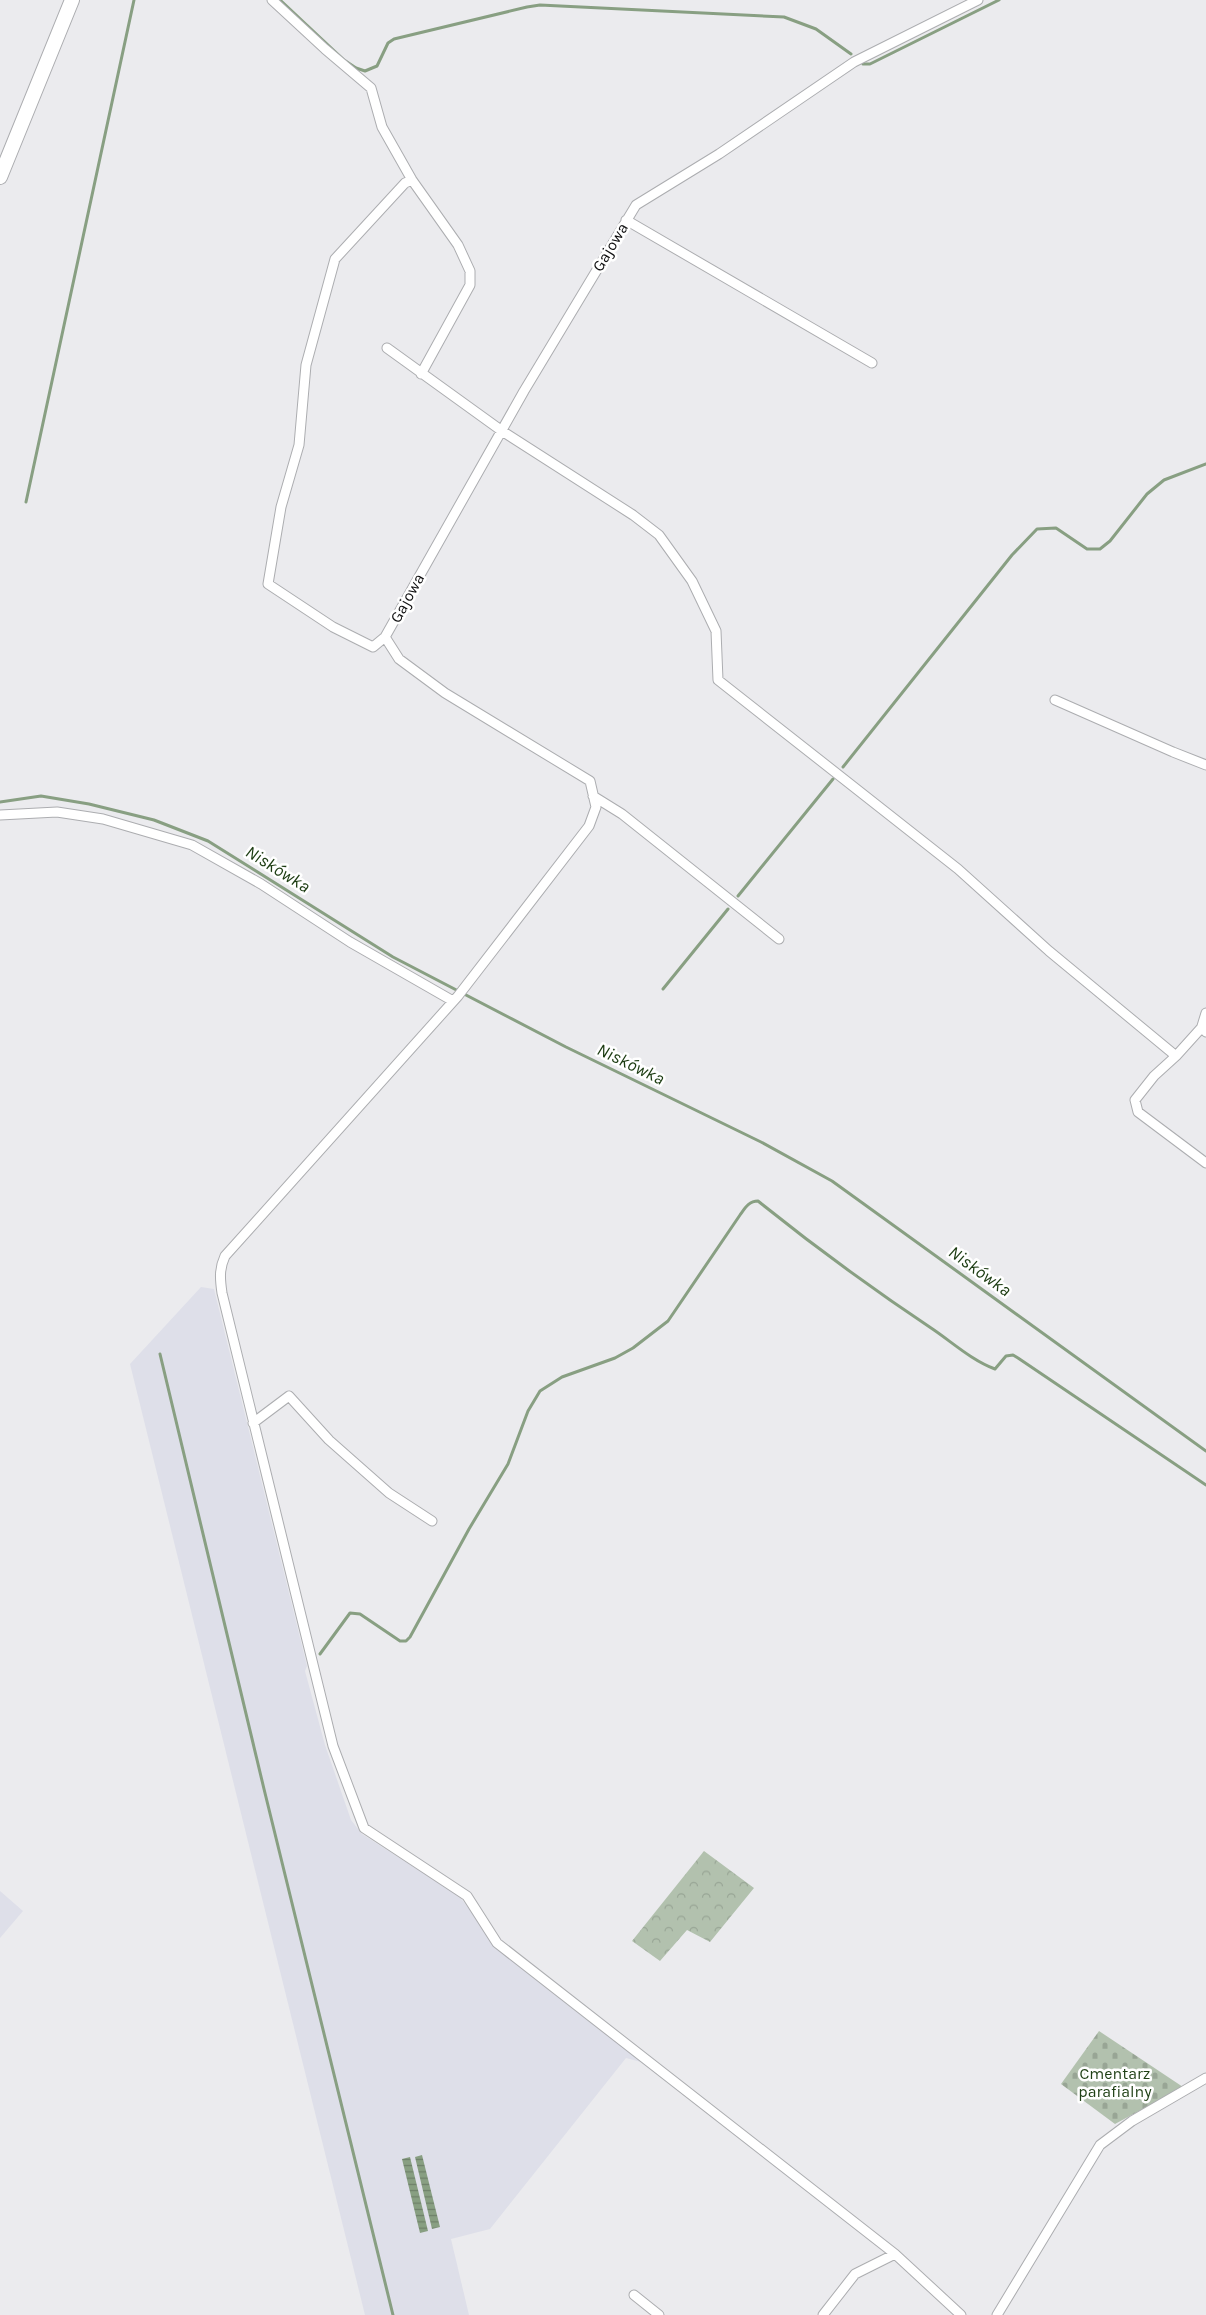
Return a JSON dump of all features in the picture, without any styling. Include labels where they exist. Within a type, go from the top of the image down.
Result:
[{"type":"main road","points":[[0,177],[72,0]]},
{"type":"street","points":[[272,0],[371,88],[382,127],[412,180],[458,245],[470,271],[470,285],[421,374]]},
{"type":"street","name":"Gajowa","points":[[385,637],[502,431],[636,204],[719,154],[854,62],[978,0]]},
{"type":"street","points":[[412,180],[405,183],[334,259],[306,365],[299,445],[281,507],[268,584],[333,627],[373,647],[385,637],[399,659],[445,693],[590,781],[596,807],[589,826],[455,998],[225,1256],[222,1263],[219,1277],[222,1293],[333,1746],[364,1828],[467,1896],[497,1943],[895,2254],[961,2315]]},
{"type":"street","points":[[626,220],[872,363]]},
{"type":"street","points":[[387,348],[502,431],[634,515],[659,535],[692,581],[716,631],[718,680],[958,869],[1049,951],[1176,1056]]},
{"type":"street","points":[[1055,700],[1206,765]]},
{"type":"street","points":[[593,796],[622,814],[779,939]]},
{"type":"street","points":[[0,815],[57,812],[103,819],[192,845],[261,884],[350,942],[455,998]]},
{"type":"street","points":[[1206,1013],[1204,1029],[1154,1076],[1134,1100],[1138,1112],[1206,1163]]},
{"type":"street","points":[[253,1423],[289,1396],[329,1440],[389,1493],[432,1521]]},
{"type":"street","points":[[997,2315],[1100,2145],[1132,2121],[1206,2078]]},
{"type":"street","points":[[823,2315],[855,2274],[895,2254]]},
{"type":"street","points":[[634,2295],[659,2315]]},
{"type":"shaded area","points":[[201,1287],[214,1289],[307,1666],[305,1671],[325,1745],[351,1820],[362,1834],[459,1896],[504,1953],[641,2062],[626,2058],[490,2229],[451,2239],[469,2315],[365,2315],[130,1364]]},
{"type":"shaded area","points":[[0,1891],[23,1911],[0,1938]]},
{"type":"shaded area","points":[[422,2155],[440,2227],[432,2229],[415,2157]]},
{"type":"shaded area","points":[[410,2157],[428,2231],[420,2233],[402,2159]]},
{"type":"green space","points":[[704,1851],[754,1888],[710,1942],[687,1930],[660,1961],[632,1941]]},
{"type":"green space","name":"Cmentarz parafialny","points":[[1099,2031],[1183,2087],[1115,2124],[1061,2084]]},
{"type":"waterway","points":[[26,502],[134,0]]},
{"type":"waterway","points":[[280,0],[344,60],[356,68],[365,71],[377,66],[388,43],[394,39],[540,5],[784,17],[816,29],[851,54]]},
{"type":"waterway","points":[[863,64],[870,64],[999,0]]},
{"type":"waterway","points":[[843,767],[1012,555],[1037,529],[1056,528],[1087,549],[1100,549],[1110,541],[1147,494],[1164,480],[1206,464]]},
{"type":"waterway","points":[[738,896],[833,779]]},
{"type":"waterway","name":"Niskówka","points":[[0,802],[41,796],[89,804],[154,820],[208,841],[393,957],[566,1047],[761,1142],[832,1181],[1206,1451]]},
{"type":"waterway","points":[[663,989],[728,909]]},
{"type":"waterway","points":[[320,1654],[350,1613],[360,1614],[400,1641],[406,1641],[410,1637],[469,1529],[508,1464],[528,1411],[540,1391],[562,1377],[615,1358],[633,1348],[668,1321],[744,1210],[755,1201],[758,1201],[845,1268],[971,1357],[995,1369],[1006,1356],[1013,1355],[1206,1485]]},
{"type":"waterway","points":[[160,1354],[393,2315]]}]
